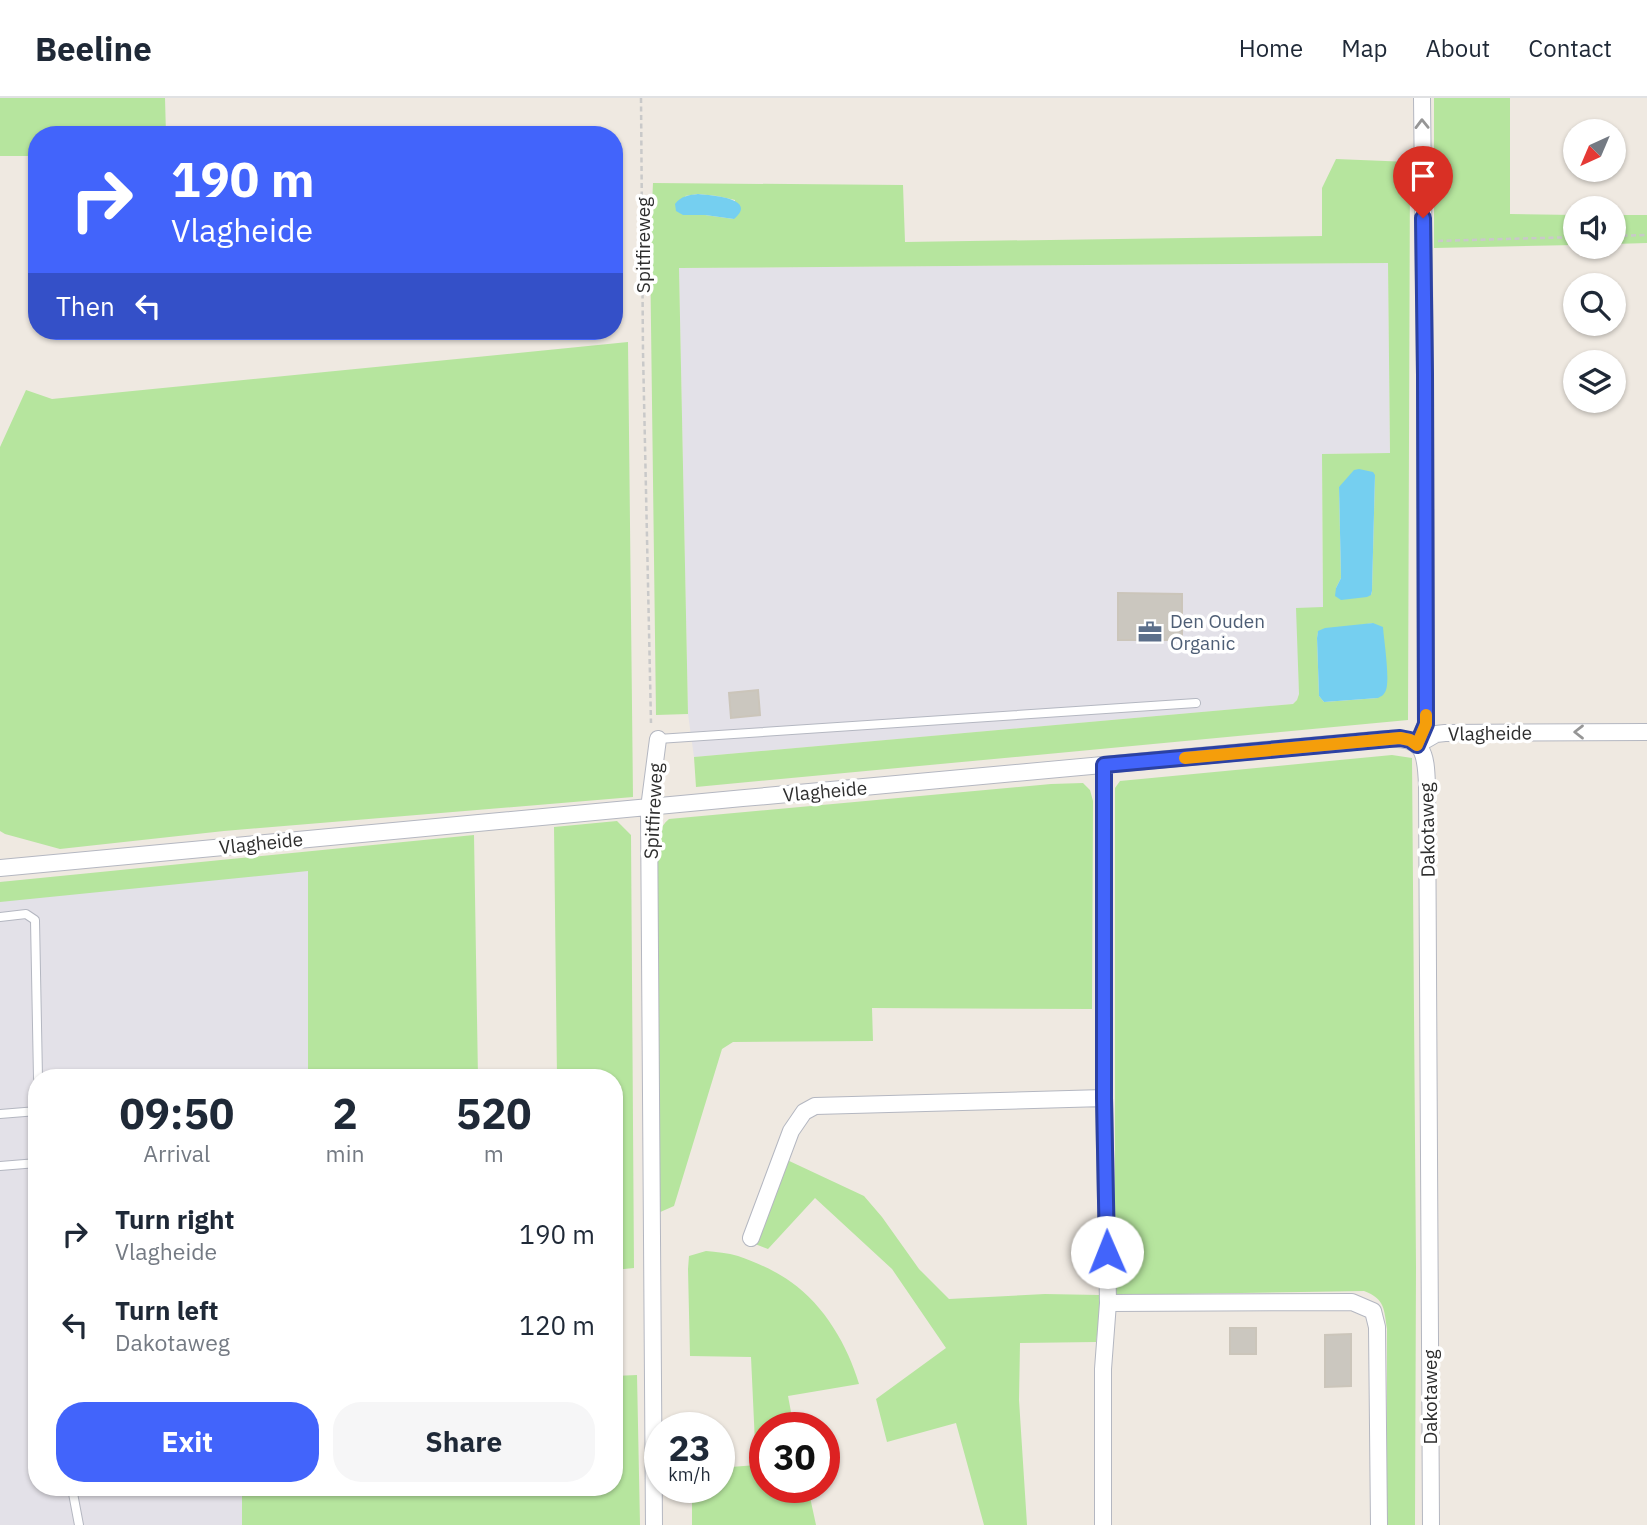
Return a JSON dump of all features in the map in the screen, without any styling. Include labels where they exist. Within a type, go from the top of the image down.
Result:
[{"type":"street","points":[[1417,745],[1426,724],[1422,98]]},
{"type":"street","name":"Vlagheide","points":[[0,868],[435,825],[1400,738],[1417,745],[1436,734],[1445,733],[1647,732]]},
{"type":"street","name":"Spitfireweg","points":[[654,1525],[649,807],[658,739]]},
{"type":"street","name":"Dakotaweg","points":[[1417,745],[1426,761],[1427,786],[1431,1525]]},
{"type":"street","points":[[1103,1525],[1103,1369],[1108,1303],[1104,1098],[1104,765]]},
{"type":"street","points":[[751,1238],[791,1131],[804,1112],[815,1106],[1104,1098]]},
{"type":"street","points":[[1108,1303],[1352,1302],[1373,1311],[1377,1326],[1379,1525]]},
{"type":"lane","points":[[658,739],[1196,703]]},
{"type":"lane","points":[[0,916],[26,914],[35,920],[37,1069]]},
{"type":"lane","points":[[0,1114],[28,1112]]},
{"type":"lane","points":[[0,1166],[28,1164]]},
{"type":"lane","points":[[74,1496],[79,1525]]},
{"type":"path","name":"Spitfireweg","points":[[641,98],[651,722],[658,739]]},
{"type":"path","points":[[1626,236],[1647,235]]},
{"type":"path","points":[[1423,242],[1563,237]]},
{"type":"shaded area","points":[[1388,263],[1390,453],[1322,454],[1323,608],[1297,609],[1299,694],[1293,704],[694,757],[688,714],[679,268]]},
{"type":"shaded area","points":[[319,855],[317,1069],[28,1069],[28,1496],[249,1496],[249,1525],[0,1525],[0,882]]},
{"type":"green space","points":[[0,98],[165,98],[166,126],[28,126],[28,156],[0,156]]},
{"type":"green space","points":[[1434,98],[1510,98],[1510,214],[1563,215],[1563,245],[1434,248]]},
{"type":"green space","points":[[1336,159],[1410,162],[1408,720],[696,787],[694,757],[1293,704],[1299,694],[1296,608],[1323,607],[1322,454],[1390,453],[1388,263],[679,268],[688,714],[656,715],[650,246],[653,183],[903,185],[905,242],[1322,236],[1322,188]],"holes":[[[698,194],[735,200],[734,219],[705,215],[685,196]],[[1375,475],[1371,595],[1336,588],[1341,578],[1339,487]],[[1373,623],[1378,698],[1324,702],[1319,696],[1318,632]]]},
{"type":"green space","points":[[1626,215],[1647,215],[1647,243],[1626,244]]},
{"type":"green space","points":[[628,342],[633,797],[224,831],[60,849],[0,831],[0,447],[26,390],[52,399]]},
{"type":"green space","points":[[1392,755],[1412,758],[1415,1525],[1387,1525],[1387,1329],[1380,1301],[1371,1294],[1364,1291],[1115,1295],[1115,788],[1120,781]]},
{"type":"green space","points":[[1083,783],[1090,790],[1093,801],[1092,1009],[872,1008],[873,1041],[733,1042],[722,1049],[674,1206],[658,1213],[658,845],[660,831],[665,823],[669,819]]},
{"type":"green space","points":[[617,821],[631,835],[634,1268],[623,1269],[623,1069],[557,1069],[554,827]]},
{"type":"green space","points":[[474,835],[478,1069],[308,1069],[308,871],[0,902],[0,882]]},
{"type":"green space","points":[[785,1159],[864,1196],[919,1269],[949,1299],[1045,1294],[1099,1295],[1100,1313],[1096,1342],[1020,1343],[1019,1400],[1027,1525],[984,1525],[956,1423],[887,1442],[876,1399],[946,1348],[892,1269],[815,1198],[768,1249],[755,1244]]},
{"type":"green space","points":[[706,1251],[734,1255],[779,1274],[803,1291],[833,1327],[859,1384],[788,1396],[791,1412],[754,1412],[751,1357],[690,1356],[689,1256]]},
{"type":"green space","points":[[637,1375],[640,1525],[242,1525],[242,1496],[623,1496],[623,1376]]},
{"type":"green space","points":[[749,1466],[749,1503],[811,1503],[816,1525],[692,1525],[692,1503],[735,1503],[735,1467]]},
{"type":"water","points":[[698,194],[737,202],[741,206],[740,212],[734,219],[683,215],[676,211],[675,204],[680,199]]},
{"type":"water","points":[[1354,470],[1373,472],[1375,475],[1372,591],[1367,597],[1341,600],[1335,596],[1341,578],[1339,487]]},
{"type":"water","points":[[1373,623],[1383,627],[1386,690],[1378,698],[1324,702],[1319,696],[1318,631]]},
{"type":"building","points":[[1118,593],[1182,594],[1182,640],[1118,640]]},
{"type":"building","points":[[758,690],[760,715],[731,718],[729,693]]},
{"type":"building","points":[[1230,1328],[1256,1328],[1256,1354],[1230,1354]]},
{"type":"building","points":[[1351,1334],[1351,1386],[1325,1387],[1325,1335]]},
{"type":"slow traffic","points":[[1185,758],[1400,738],[1417,745],[1426,724],[1426,715]]},
{"type":"place","name":"Den Ouden Organic","points":[[1150,632]]},
{"type":"route","points":[[1107,1252],[1104,765],[1400,738],[1417,745],[1426,724],[1423,218]]}]
